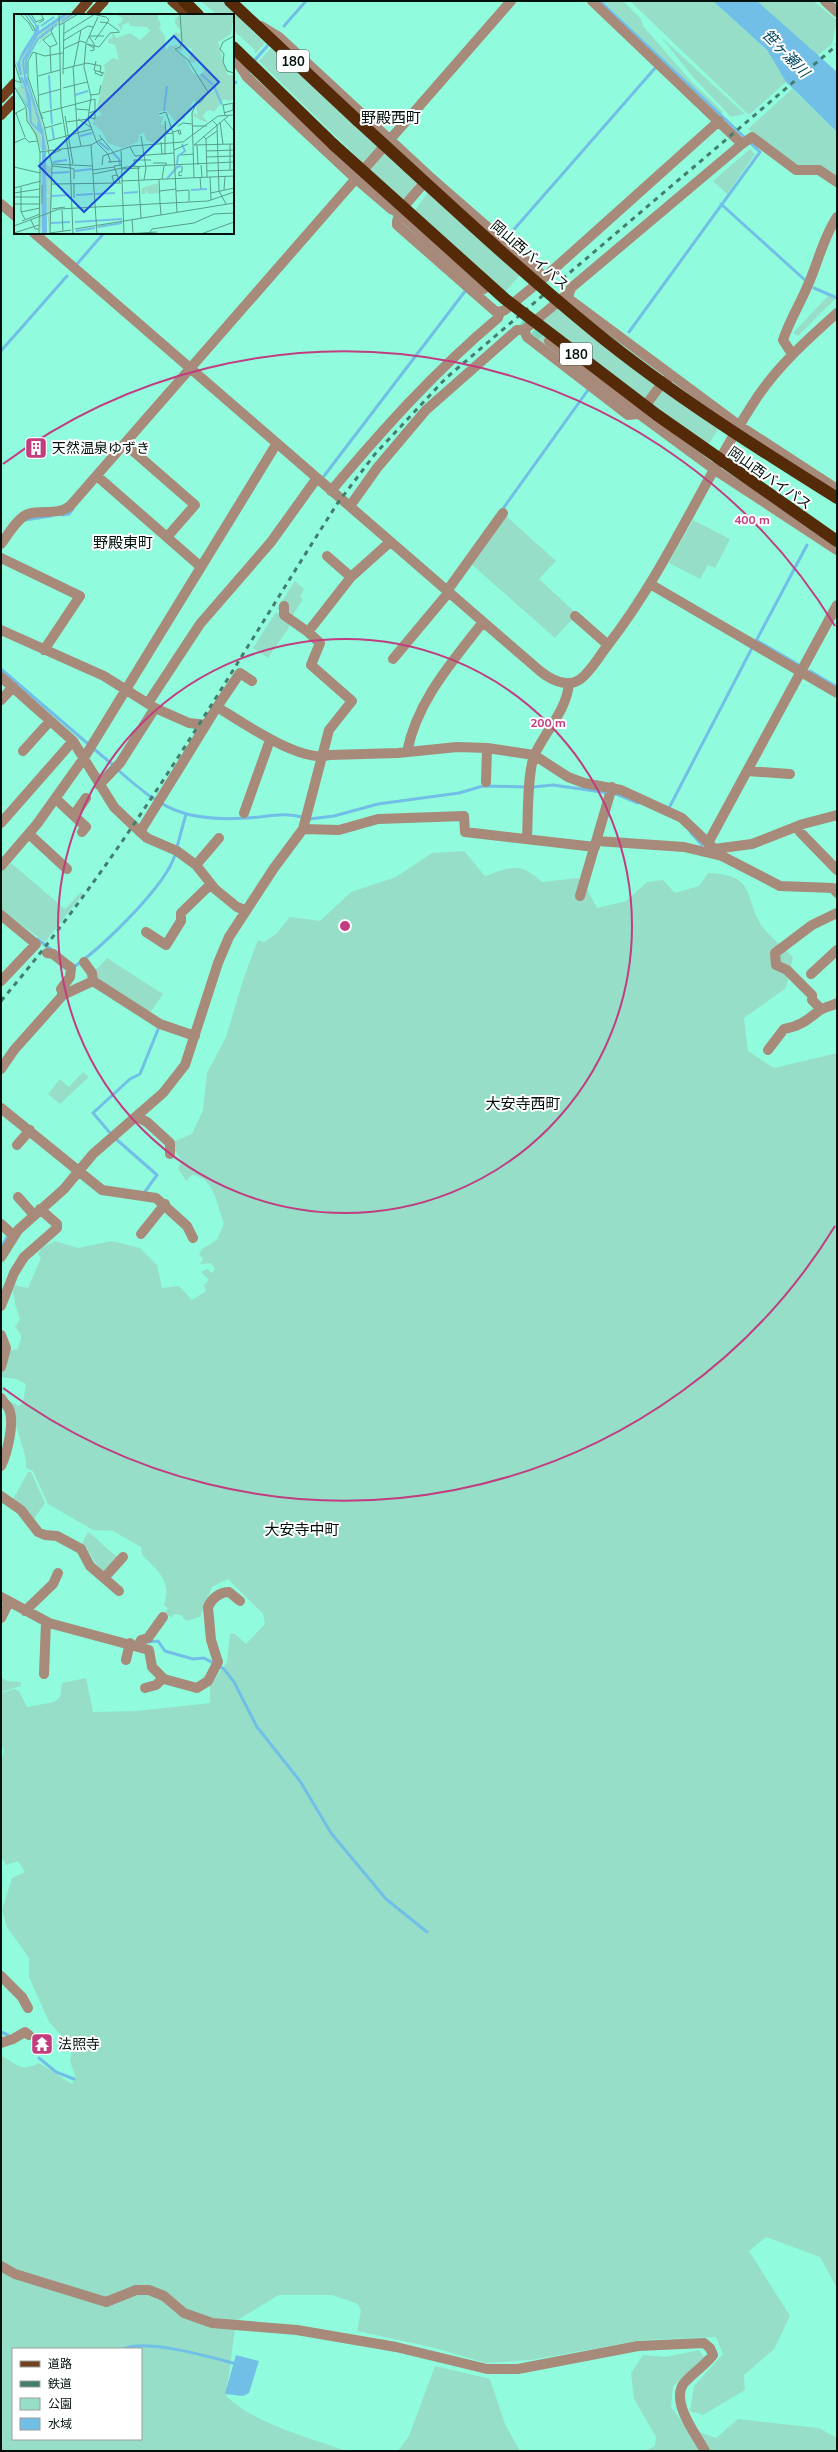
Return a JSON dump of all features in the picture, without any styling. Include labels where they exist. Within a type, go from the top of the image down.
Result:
[{"type":"highway","points":[[184,1],[197,14]]},
{"type":"highway","name":"岡山西バイパス","points":[[230,1],[357,120],[594,331],[673,391],[731,432],[837,498]]},
{"type":"highway","name":"岡山西バイパス","points":[[234,49],[334,145],[505,299],[663,420],[837,540]]},
{"type":"main road","points":[[77,14],[88,1]]},
{"type":"main road","points":[[92,14],[104,1]]},
{"type":"main road","points":[[172,1],[187,14]]},
{"type":"main road","points":[[1,98],[14,84]]},
{"type":"main road","points":[[1,115],[14,101]]},
{"type":"street","points":[[1,544],[20,519],[28,514],[64,511],[97,476],[511,1]]},
{"type":"street","points":[[592,1],[719,121],[745,141]]},
{"type":"street","points":[[825,1],[837,12]]},
{"type":"street","points":[[243,14],[279,37],[389,140],[545,277]]},
{"type":"street","points":[[234,57],[247,77],[356,179],[399,213],[484,288]]},
{"type":"street","points":[[332,491],[381,431],[435,375],[498,318],[500,312],[545,277],[719,121]]},
{"type":"street","points":[[568,297],[571,288],[745,141],[752,137],[796,170],[818,170],[837,182]]},
{"type":"street","points":[[429,176],[423,187],[399,213],[396,219],[397,225],[491,308],[500,312]]},
{"type":"street","points":[[1,204],[14,215]]},
{"type":"street","points":[[792,354],[783,340],[787,328],[810,281],[829,228],[837,217]]},
{"type":"street","points":[[35,234],[547,677],[569,683],[583,676],[608,645],[650,584],[740,426],[775,372],[792,354],[837,313]]},
{"type":"street","points":[[350,506],[377,468],[426,410],[517,330],[524,330],[562,297],[568,297],[675,379],[740,426],[837,489]]},
{"type":"street","points":[[524,330],[527,337],[628,415],[639,414],[664,381],[675,379]]},
{"type":"street","points":[[549,341],[631,405],[639,414],[715,470],[837,550]]},
{"type":"street","points":[[1,866],[29,834],[84,758],[277,443]]},
{"type":"street","points":[[125,444],[195,505],[168,537]]},
{"type":"street","points":[[97,476],[201,567]]},
{"type":"street","points":[[99,784],[120,763],[200,624],[271,542],[317,478]]},
{"type":"street","points":[[393,659],[448,591],[503,513]]},
{"type":"street","points":[[308,632],[351,577],[390,542]]},
{"type":"street","points":[[327,556],[351,577]]},
{"type":"street","points":[[1,558],[80,596],[44,650]]},
{"type":"street","points":[[650,584],[837,693]]},
{"type":"street","points":[[711,846],[747,771],[837,605]]},
{"type":"street","points":[[1,1257],[11,1234],[34,1211],[64,1189],[93,1154],[137,1117],[172,1083],[185,1065],[218,963],[229,937],[245,910],[303,829],[329,730],[352,701],[311,665],[320,643],[284,614],[284,606]]},
{"type":"street","points":[[575,616],[608,645]]},
{"type":"street","points":[[408,752],[411,732],[426,699],[483,622]]},
{"type":"street","points":[[1,630],[127,688],[152,705],[189,723],[206,725]]},
{"type":"street","points":[[140,832],[217,707],[240,673],[252,681]]},
{"type":"street","points":[[1,677],[73,742],[114,807],[146,838],[177,851],[196,865],[211,884],[237,907],[245,910]]},
{"type":"street","points":[[527,839],[529,790],[534,755],[564,705],[569,683]]},
{"type":"street","points":[[1,700],[13,687]]},
{"type":"street","points":[[217,707],[270,740],[291,749],[322,758],[330,755],[408,752],[457,747],[487,748],[534,755],[568,777],[611,791],[682,818],[722,856]]},
{"type":"street","points":[[23,751],[50,721]]},
{"type":"street","points":[[244,813],[270,740]]},
{"type":"street","points":[[1,823],[73,742]]},
{"type":"street","points":[[486,782],[487,748]]},
{"type":"street","points":[[747,771],[790,774]]},
{"type":"street","points":[[580,896],[611,791]]},
{"type":"street","points":[[56,798],[86,827],[82,832]]},
{"type":"street","points":[[74,815],[86,798]]},
{"type":"street","points":[[711,846],[752,844],[803,824],[837,815]]},
{"type":"street","points":[[303,829],[338,830],[378,819],[464,816],[465,832],[527,839],[596,844],[684,847],[722,856],[780,886],[836,889]]},
{"type":"street","points":[[800,832],[837,870]]},
{"type":"street","points":[[29,834],[68,869]]},
{"type":"street","points":[[196,865],[219,838]]},
{"type":"street","points":[[146,932],[166,945],[180,921],[181,913],[211,884]]},
{"type":"street","points":[[821,1009],[812,1000],[812,995],[787,970],[776,965],[775,953],[812,925],[837,913]]},
{"type":"street","points":[[1,915],[36,944],[1,981]]},
{"type":"street","points":[[811,974],[837,950]]},
{"type":"street","points":[[47,953],[53,954],[71,968],[70,977],[61,989],[63,995]]},
{"type":"street","points":[[84,962],[92,973],[93,981]]},
{"type":"street","points":[[93,981],[160,1024],[195,1036]]},
{"type":"street","points":[[1,1069],[14,1050],[63,995],[93,981]]},
{"type":"street","points":[[768,1050],[784,1030],[798,1027],[807,1022],[821,1009],[837,1003]]},
{"type":"street","points":[[1,1108],[102,1190],[136,1196],[149,1196],[164,1204],[187,1226],[192,1238]]},
{"type":"street","points":[[137,1117],[147,1122],[170,1143],[170,1154]]},
{"type":"street","points":[[17,1145],[30,1130]]},
{"type":"street","points":[[1,1306],[14,1273],[24,1257],[57,1228],[57,1224],[34,1211],[18,1197]]},
{"type":"street","points":[[141,1234],[164,1204]]},
{"type":"street","points":[[1,1224],[11,1234]]},
{"type":"street","points":[[1,1335],[6,1348],[1,1367]]},
{"type":"street","points":[[1,1398],[9,1409],[11,1416],[8,1444],[1,1466]]},
{"type":"street","points":[[1,1496],[21,1510],[38,1532],[44,1536],[57,1536],[81,1549],[90,1566],[105,1576],[119,1591]]},
{"type":"street","points":[[105,1576],[123,1556]]},
{"type":"street","points":[[27,1609],[53,1584],[58,1572]]},
{"type":"street","points":[[1,1618],[5,1600],[27,1609],[46,1622],[137,1643],[149,1650],[152,1667],[163,1678],[170,1682],[197,1688],[208,1681],[217,1664],[211,1640],[208,1606],[215,1598],[224,1592],[229,1592],[240,1601]]},
{"type":"street","points":[[126,1660],[137,1643],[148,1638],[163,1618]]},
{"type":"street","points":[[44,1674],[46,1622]]},
{"type":"street","points":[[145,1688],[156,1685],[163,1678]]},
{"type":"street","points":[[1,1976],[22,1996],[28,2008]]},
{"type":"street","points":[[1,2043],[13,2039],[25,2032],[29,2035]]},
{"type":"street","points":[[1,2266],[15,2274],[106,2302],[136,2290],[149,2290],[164,2296],[184,2312],[212,2323],[305,2332],[396,2347],[487,2369],[518,2369],[638,2346],[704,2343],[710,2348],[713,2354],[684,2384],[680,2391],[683,2414],[705,2451]]},
{"type":"green space","points":[[201,1],[222,1],[265,43],[255,54],[255,50],[234,31],[234,14],[216,14]]},
{"type":"green space","points":[[603,1],[623,1],[641,19],[643,26],[690,80],[723,112],[721,114]]},
{"type":"green space","points":[[630,1],[713,1],[767,50],[786,82],[749,115]]},
{"type":"green space","points":[[757,1],[813,1],[837,20],[832,44],[817,56]]},
{"type":"green space","points":[[661,37],[745,114],[731,117],[693,77]]},
{"type":"green space","points":[[271,48],[378,146],[363,163],[259,61]]},
{"type":"green space","points":[[792,89],[837,132],[837,177],[797,166],[748,129]]},
{"type":"green space","points":[[389,146],[418,182],[402,201],[363,179]]},
{"type":"green space","points":[[750,149],[755,154],[727,194],[713,181]]},
{"type":"green space","points":[[433,183],[527,267],[500,298],[411,219]]},
{"type":"green space","points":[[828,296],[835,299],[798,336],[793,333]]},
{"type":"green space","points":[[563,302],[617,338],[620,344],[626,349],[639,355],[666,375],[637,406],[550,340],[544,347],[534,327]]},
{"type":"green space","points":[[671,382],[725,418],[701,457],[644,414]]},
{"type":"green space","points":[[505,515],[556,561],[539,579],[577,614],[555,638],[470,563]]},
{"type":"green space","points":[[693,520],[730,539],[715,568],[708,565],[700,579],[669,563]]},
{"type":"green space","points":[[295,581],[304,589],[300,597],[303,599],[291,618],[277,609]]},
{"type":"green space","points":[[276,612],[292,623],[268,658],[253,648]]},
{"type":"green space","points":[[464,851],[485,876],[509,868],[521,868],[534,875],[542,882],[578,878],[586,887],[597,908],[626,901],[647,882],[663,880],[675,893],[699,886],[708,873],[734,878],[742,883],[746,889],[762,926],[793,957],[786,988],[744,1018],[748,1051],[774,1068],[837,1053],[837,2288],[820,2257],[766,2237],[749,2251],[790,2316],[774,2349],[744,2375],[745,2390],[703,2415],[690,2411],[694,2386],[723,2354],[716,2337],[642,2340],[531,2360],[486,2363],[435,2348],[357,2331],[361,2311],[358,2304],[332,2295],[279,2295],[236,2321],[226,2396],[238,2406],[267,2422],[346,2451],[1,2451],[1,2055],[23,2067],[33,2066],[39,2063],[72,2084],[76,2078],[70,2061],[72,2047],[49,2022],[29,1977],[29,1958],[7,1927],[2,1910],[12,1878],[25,1872],[18,1861],[6,1865],[1,1856],[1,1762],[4,1750],[1,1745],[1,1693],[15,1689],[19,1691],[27,1707],[54,1702],[60,1697],[62,1683],[86,1678],[93,1712],[137,1711],[210,1703],[210,1686],[227,1662],[230,1634],[234,1633],[246,1644],[265,1624],[263,1614],[228,1579],[212,1587],[200,1617],[186,1621],[181,1615],[174,1614],[172,1618],[165,1613],[168,1608],[164,1605],[166,1597],[165,1583],[158,1572],[142,1555],[141,1547],[113,1531],[93,1530],[48,1504],[33,1471],[26,1468],[26,1459],[9,1401],[19,1406],[23,1402],[26,1384],[16,1379],[1,1377],[8,1351],[18,1349],[21,1338],[20,1333],[15,1327],[20,1319],[15,1304],[13,1291],[15,1285],[28,1288],[41,1258],[38,1254],[42,1248],[55,1241],[78,1248],[112,1241],[140,1248],[157,1265],[162,1288],[179,1286],[192,1300],[206,1291],[204,1285],[209,1280],[201,1272],[207,1269],[212,1273],[215,1269],[211,1263],[200,1264],[203,1259],[199,1254],[202,1249],[217,1240],[224,1223],[214,1193],[210,1186],[199,1177],[192,1175],[186,1181],[178,1168],[182,1161],[173,1148],[175,1141],[192,1134],[203,1110],[207,1073],[226,1037],[244,977],[258,940],[264,942],[276,934],[290,917],[320,921],[351,892],[396,877],[432,853]]},
{"type":"green space","points":[[11,863],[65,909],[81,892],[83,894],[45,942],[1,910],[1,873]]},
{"type":"green space","points":[[107,958],[163,994],[150,1013],[97,978],[95,971]]},
{"type":"green space","points":[[83,1072],[89,1077],[60,1104],[48,1094],[60,1079],[69,1087]]},
{"type":"green space","points":[[28,1472],[31,1472],[45,1503],[34,1519],[12,1501]]},
{"type":"green space","points":[[88,1532],[119,1557],[104,1572],[82,1544]]},
{"type":"green space","points":[[1,1677],[7,1681],[21,1682],[21,1686],[1,1692]]},
{"type":"green space","points":[[699,2350],[704,2357],[673,2386],[671,2407],[686,2427],[716,2438],[738,2419],[819,2428],[837,2438],[837,2451],[645,2451],[655,2446],[656,2437],[634,2399],[631,2373],[643,2355],[666,2357]]},
{"type":"green space","points":[[435,2366],[490,2379],[505,2424],[520,2451],[398,2451],[409,2436]]},
{"type":"water","name":"笹ヶ瀬川","points":[[713,1],[757,1],[837,72],[837,132],[786,82],[767,50]]},
{"type":"water","points":[[236,2355],[259,2361],[249,2393],[243,2396],[225,2394]]},
{"type":"waterway","points":[[284,26],[306,1]]},
{"type":"waterway","points":[[600,1],[760,152],[629,332]]},
{"type":"waterway","points":[[255,60],[269,44]]},
{"type":"waterway","points":[[510,234],[656,67]]},
{"type":"waterway","points":[[721,204],[806,281]]},
{"type":"waterway","points":[[77,264],[103,234]]},
{"type":"waterway","points":[[1,351],[67,276]]},
{"type":"waterway","points":[[814,288],[837,298]]},
{"type":"waterway","points":[[324,476],[466,290]]},
{"type":"waterway","points":[[502,510],[588,390]]},
{"type":"waterway","points":[[62,515],[69,514],[73,509]]},
{"type":"waterway","points":[[25,520],[51,516]]},
{"type":"waterway","points":[[756,641],[807,545]]},
{"type":"waterway","points":[[756,640],[799,665]]},
{"type":"waterway","points":[[669,808],[752,648]]},
{"type":"waterway","points":[[1,669],[87,743]]},
{"type":"waterway","points":[[810,671],[837,687]]},
{"type":"waterway","points":[[94,749],[113,765]]},
{"type":"waterway","points":[[118,770],[148,795],[162,804],[191,815],[226,819],[281,815],[302,817]]},
{"type":"waterway","points":[[533,787],[553,785],[609,793]]},
{"type":"waterway","points":[[310,819],[334,816],[378,804],[459,793],[483,786],[527,787]]},
{"type":"waterway","points":[[616,794],[638,803]]},
{"type":"waterway","points":[[177,847],[186,814]]},
{"type":"waterway","points":[[691,833],[702,845]]},
{"type":"waterway","points":[[73,965],[74,967],[101,945],[132,915],[159,883],[169,868],[175,855]]},
{"type":"waterway","points":[[37,939],[52,950]]},
{"type":"waterway","points":[[111,1134],[93,1113],[130,1079],[140,1074],[159,1027]]},
{"type":"waterway","points":[[116,1139],[157,1175],[144,1193]]},
{"type":"waterway","points":[[1,1247],[9,1234]]},
{"type":"waterway","points":[[147,1642],[158,1641],[165,1651],[193,1659],[204,1658],[224,1669],[234,1682],[257,1727],[300,1781],[331,1833],[386,1899],[427,1932]]},
{"type":"waterway","points":[[1,2032],[8,2035]]},
{"type":"waterway","points":[[39,2058],[56,2072],[74,2079]]},
{"type":"waterway","points":[[127,2348],[134,2346],[163,2347],[237,2364]]},
{"type":"tunnel","points":[[523,320],[549,341]]},
{"type":"railway","points":[[1,1001],[48,943],[93,883],[136,821],[218,695],[337,504],[375,454],[446,378],[837,45]]},
{"type":"place","name":"天然温泉ゆずき","points":[[36,448]]},
{"type":"place","name":"法照寺","points":[[42,2044]]},
{"type":"district","name":"野殿西町","points":[[391,117]]},
{"type":"district","name":"野殿東町","points":[[123,542]]},
{"type":"district","name":"大安寺西町","points":[[523,1103]]},
{"type":"district","name":"大安寺中町","points":[[302,1529]]}]
